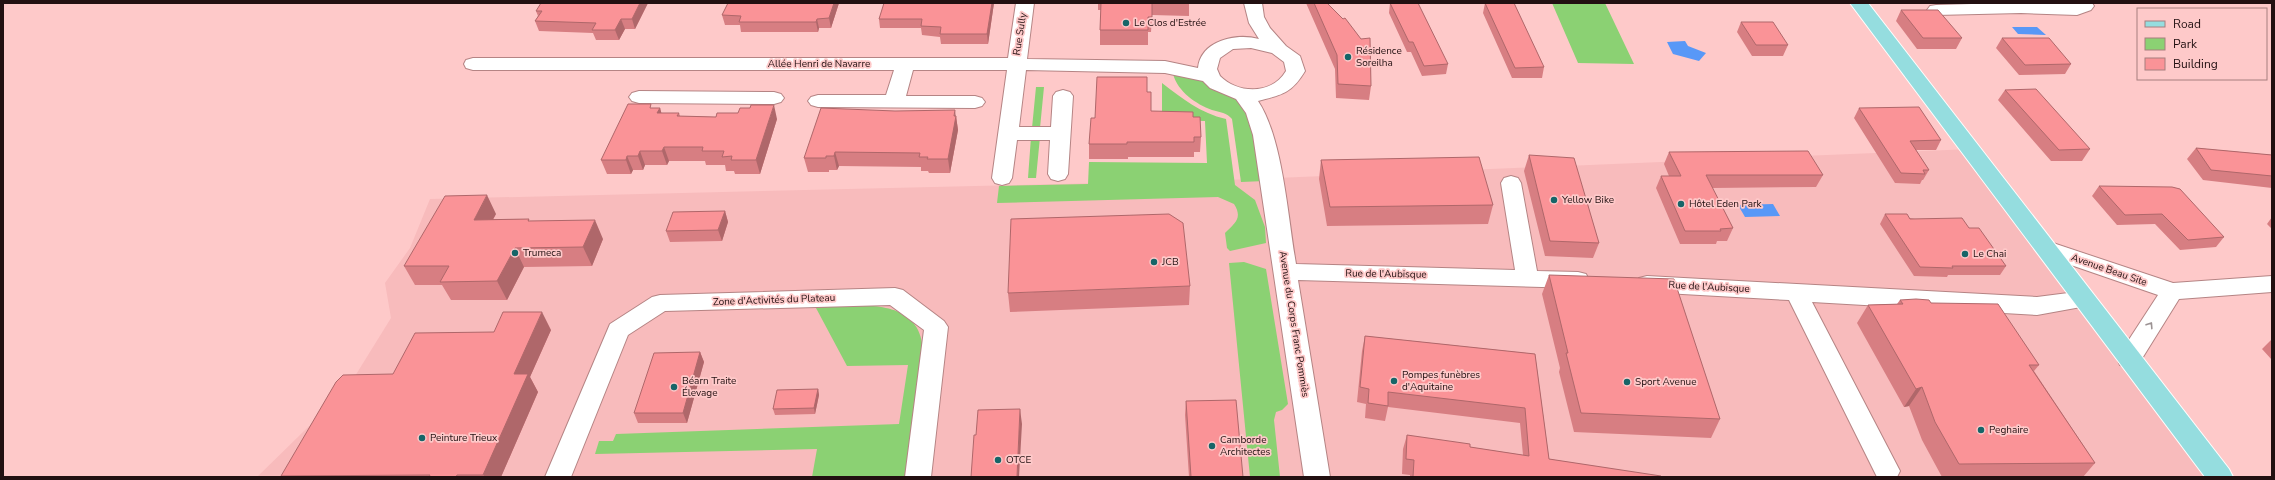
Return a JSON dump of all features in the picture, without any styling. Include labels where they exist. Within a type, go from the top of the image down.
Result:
[{"type":"main road","points":[[1859,3],[2220,477]]},
{"type":"street","name":"Rue Sully","points":[[1002,178],[1015,64],[1024,3]]},
{"type":"street","points":[[1936,10],[2019,5],[2077,10],[2086,6],[2083,3]]},
{"type":"street","points":[[1253,9],[1245,31],[1231,44],[1214,52],[1209,68],[1222,87],[1242,94],[1254,96],[1271,93],[1284,88]]},
{"type":"street","points":[[1253,9],[1264,33],[1278,48],[1288,55],[1295,64],[1296,72],[1292,81],[1284,88],[1272,106],[1264,136]]},
{"type":"street","points":[[1231,44],[1251,42],[1278,48]]},
{"type":"street","name":"Allée Henri de Navarre","points":[[473,64],[1015,64],[1209,68]]},
{"type":"street","points":[[719,98],[734,64]]},
{"type":"street","points":[[894,102],[905,64]]},
{"type":"street","name":"Avenue du Corps Franc Pommiès","points":[[1242,94],[1252,104],[1264,136],[1271,172],[1317,477]]},
{"type":"street","points":[[1058,174],[1064,96]]},
{"type":"street","points":[[639,97],[774,98]]},
{"type":"street","points":[[818,101],[974,102]]},
{"type":"street","points":[[1007,134],[1061,133]]},
{"type":"street","points":[[1511,183],[1526,277]]},
{"type":"street","name":"Avenue Beau Site","points":[[2047,249],[2172,291],[2272,284]]},
{"type":"street","name":"Rue de l'Aubisque","points":[[1286,272],[1526,277],[1596,281]]},
{"type":"street","name":"Rue de l'Aubisque","points":[[1626,282],[2037,306],[2084,299]]},
{"type":"street","points":[[2129,358],[2172,291]]},
{"type":"street","points":[[1796,292],[1887,471]]},
{"type":"street","name":"Zone d'Activités du Plateau","points":[[558,477],[618,330],[660,303],[895,296],[936,327],[918,477]]},
{"type":"shaded area","points":[[1972,149],[2220,477],[257,477],[347,389],[391,318],[385,283],[410,248],[430,199],[1228,180]]},
{"type":"green space","points":[[1552,3],[1605,3],[1634,64],[1578,63]]},
{"type":"green space","points":[[1173,74],[1200,76],[1236,97],[1250,112],[1265,181],[1241,182],[1232,119],[1226,114],[1212,110],[1194,101],[1183,92]]},
{"type":"green space","points":[[1162,83],[1200,109],[1226,119],[1235,185],[1255,200],[1265,227],[1266,243],[1230,251],[1227,248],[1225,233],[1237,220],[1238,213],[1234,204],[1218,197],[997,203],[999,186],[1088,184],[1089,162],[1207,163],[1205,121],[1162,120]]},
{"type":"green space","points":[[1036,87],[1044,87],[1040,128],[1032,128]]},
{"type":"green space","points":[[1031,137],[1040,137],[1036,178],[1028,178]]},
{"type":"green space","points":[[1244,262],[1266,269],[1288,404],[1282,410],[1276,412],[1274,420],[1280,477],[1250,477],[1229,263]]},
{"type":"green space","points":[[838,305],[867,305],[894,310],[905,315],[914,324],[920,335],[923,351],[906,477],[812,477],[817,449],[595,454],[599,441],[613,441],[616,434],[899,424],[908,365],[847,366],[816,308]]},
{"type":"water","points":[[2012,27],[2037,27],[2046,35],[2018,34]]},
{"type":"water","points":[[1685,41],[1688,46],[1706,53],[1699,61],[1673,54],[1667,42]]},
{"type":"water","points":[[1773,204],[1780,216],[1745,217],[1738,205]]},
{"type":"building","points":[[541,3],[640,3],[632,19],[621,19],[615,30],[592,30],[596,23],[535,21],[542,11],[536,11]]},
{"type":"building","points":[[728,3],[834,3],[829,18],[817,19],[816,22],[739,22],[741,16],[722,15]]},
{"type":"building","points":[[884,3],[992,3],[987,34],[940,34],[941,27],[921,26],[922,19],[879,19]]},
{"type":"building","points":[[1101,3],[1152,3],[1152,17],[1148,17],[1148,30],[1100,30]]},
{"type":"building","points":[[1314,3],[1327,3],[1343,19],[1345,18],[1361,39],[1370,38],[1371,86],[1338,84],[1337,55]]},
{"type":"building","points":[[1390,3],[1418,3],[1448,64],[1424,66],[1413,42],[1409,42]]},
{"type":"building","points":[[1485,3],[1514,3],[1544,67],[1515,68]]},
{"type":"building","points":[[1901,10],[1938,10],[1962,38],[1923,38]]},
{"type":"building","points":[[1741,22],[1773,22],[1788,45],[1756,45]]},
{"type":"building","points":[[2002,38],[2049,38],[2071,64],[2025,65]]},
{"type":"building","points":[[1097,77],[1147,77],[1147,92],[1151,92],[1151,111],[1193,112],[1193,117],[1200,117],[1201,137],[1194,137],[1194,142],[1127,142],[1127,144],[1089,144],[1091,118],[1095,118]]},
{"type":"building","points":[[2036,89],[2090,149],[2059,150],[2005,90]]},
{"type":"building","points":[[628,104],[651,104],[650,108],[660,108],[657,113],[679,113],[677,116],[716,117],[717,113],[738,113],[740,108],[750,108],[751,105],[774,105],[756,160],[731,160],[732,156],[722,157],[724,151],[702,151],[703,147],[664,147],[662,151],[640,151],[638,156],[627,156],[626,160],[601,160]]},
{"type":"building","points":[[1919,107],[1941,140],[1910,141],[1929,170],[1923,170],[1925,174],[1901,173],[1859,108]]},
{"type":"building","points":[[821,108],[895,111],[955,110],[954,116],[956,116],[948,159],[927,159],[928,157],[919,157],[920,153],[835,152],[834,156],[826,156],[826,158],[804,158]]},
{"type":"building","points":[[2196,148],[2272,155],[2272,176],[2211,170]]},
{"type":"building","points":[[1808,151],[1823,175],[1706,175],[1733,228],[1720,229],[1721,231],[1685,231],[1661,176],[1681,176],[1669,152]]},
{"type":"building","name":"Yellow Bike","points":[[1529,155],[1574,158],[1599,243],[1550,241]]},
{"type":"building","points":[[1479,157],[1493,205],[1330,207],[1321,160]]},
{"type":"building","points":[[2099,186],[2172,187],[2180,189],[2224,237],[2188,240],[2162,214],[2125,215]]},
{"type":"building","points":[[487,195],[474,220],[595,220],[583,247],[515,248],[497,281],[440,282],[449,266],[404,266],[445,196]]},
{"type":"building","points":[[725,211],[718,230],[666,231],[673,212]]},
{"type":"building","points":[[1169,214],[1183,223],[1190,286],[1008,293],[1011,219]]},
{"type":"building","points":[[1885,214],[1907,214],[1910,219],[1962,218],[1969,228],[1979,228],[2006,266],[1952,266],[1953,268],[1920,267]]},
{"type":"building","name":"Sport Avenue","points":[[1549,275],[1674,279],[1720,419],[1581,413]]},
{"type":"building","name":"Peghaire","points":[[1900,300],[1929,300],[1931,303],[1998,304],[2039,365],[2029,365],[2095,463],[1959,464],[1935,422],[1922,387],[1916,389],[1868,305],[1903,304]]},
{"type":"building","points":[[503,312],[542,312],[514,374],[528,374],[483,475],[457,475],[456,477],[429,477],[430,475],[281,476],[336,382],[343,375],[393,374],[415,333],[494,332]]},
{"type":"building","points":[[1365,336],[1535,354],[1549,459],[1661,477],[1413,477],[1414,460],[1406,459],[1407,435],[1470,444],[1470,447],[1529,456],[1525,408],[1388,392],[1388,406],[1368,403],[1369,389],[1360,387]]},
{"type":"building","name":"Béarn Traite Élevage","points":[[700,352],[683,413],[634,413],[654,353]]},
{"type":"building","points":[[818,389],[814,408],[773,409],[777,390]]},
{"type":"building","name":"Camborde Architectes","points":[[1236,400],[1243,477],[1191,477],[1186,401]]},
{"type":"building","name":"OTCE","points":[[1020,409],[1017,477],[971,477],[974,435],[976,435],[978,410]]},
{"type":"place","name":"Le Clos d'Estrée","points":[[1126,23]]},
{"type":"place","name":"Résidence Soreilha","points":[[1348,57]]},
{"type":"place","name":"Yellow Bike","points":[[1554,200]]},
{"type":"place","name":"Hôtel Eden Park","points":[[1681,204]]},
{"type":"place","name":"Trumeca","points":[[515,253]]},
{"type":"place","name":"Le Chai","points":[[1965,254]]},
{"type":"place","name":"JCB","points":[[1154,262]]},
{"type":"place","name":"Pompes funèbres d'Aquitaine","points":[[1394,381]]},
{"type":"place","name":"Sport Avenue","points":[[1627,382]]},
{"type":"place","name":"Béarn Traite Élevage","points":[[674,387]]},
{"type":"place","name":"Peghaire","points":[[1981,430]]},
{"type":"place","name":"Peinture Trieux","points":[[422,438]]},
{"type":"place","name":"Camborde Architectes","points":[[1212,446]]},
{"type":"place","name":"OTCE","points":[[998,460]]}]
